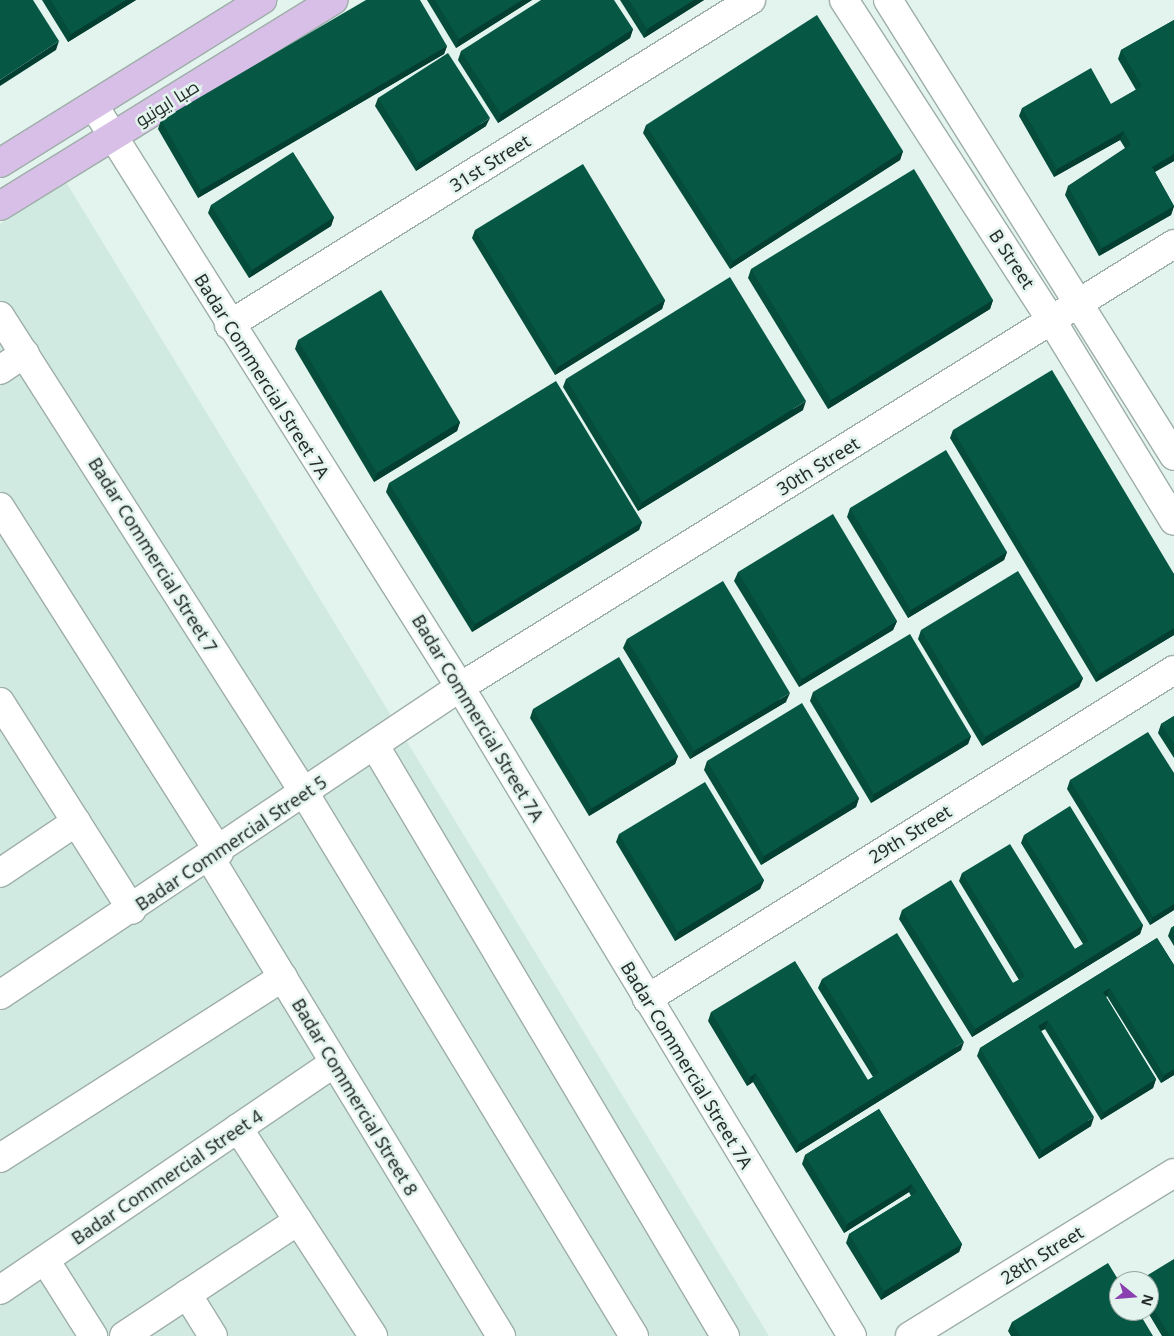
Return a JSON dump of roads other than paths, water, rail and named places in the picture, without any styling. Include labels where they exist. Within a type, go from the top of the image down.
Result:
[{"type":"main road","name":"صبا ایونیو","points":[[0,163],[262,0]]},
{"type":"main road","name":"صبا ایونیو","points":[[0,206],[333,0]]},
{"type":"street","name":"31st Street","points":[[229,326],[751,0]]},
{"type":"street","name":"B Street","points":[[844,0],[1052,322],[1174,521]]},
{"type":"street","name":"B Street","points":[[888,0],[1080,301],[1174,456]]},
{"type":"street","name":"Badar Commercial Street 7A","points":[[94,106],[111,137],[229,326],[460,687],[852,1336]]},
{"type":"street","name":"30th Street","points":[[460,687],[1052,322],[1080,301],[1174,244]]},
{"type":"street","name":"Badar Commercial Street 7","points":[[0,316],[305,794],[634,1336]]},
{"type":"street","points":[[0,370],[25,353]]},
{"type":"street","name":"Badar Commercial Street 8","points":[[0,507],[214,855],[334,1063],[501,1336]]},
{"type":"street","name":"29th Street","points":[[647,999],[1174,670]]},
{"type":"street","name":"Badar Commercial Street 5","points":[[0,995],[132,910],[460,687]]},
{"type":"street","points":[[0,702],[132,910]]},
{"type":"street","points":[[375,746],[725,1336]]},
{"type":"street","points":[[0,873],[76,822]]},
{"type":"street","points":[[0,1158],[283,977]]},
{"type":"street","name":"Badar Commercial Street 4","points":[[0,1290],[334,1063]]},
{"type":"street","points":[[238,1128],[373,1336]]},
{"type":"street","name":"28th Street","points":[[910,1336],[1174,1173]]},
{"type":"street","points":[[124,1336],[298,1220]]},
{"type":"street","points":[[45,1260],[93,1336]]},
{"type":"street","points":[[188,1294],[213,1336]]}]
